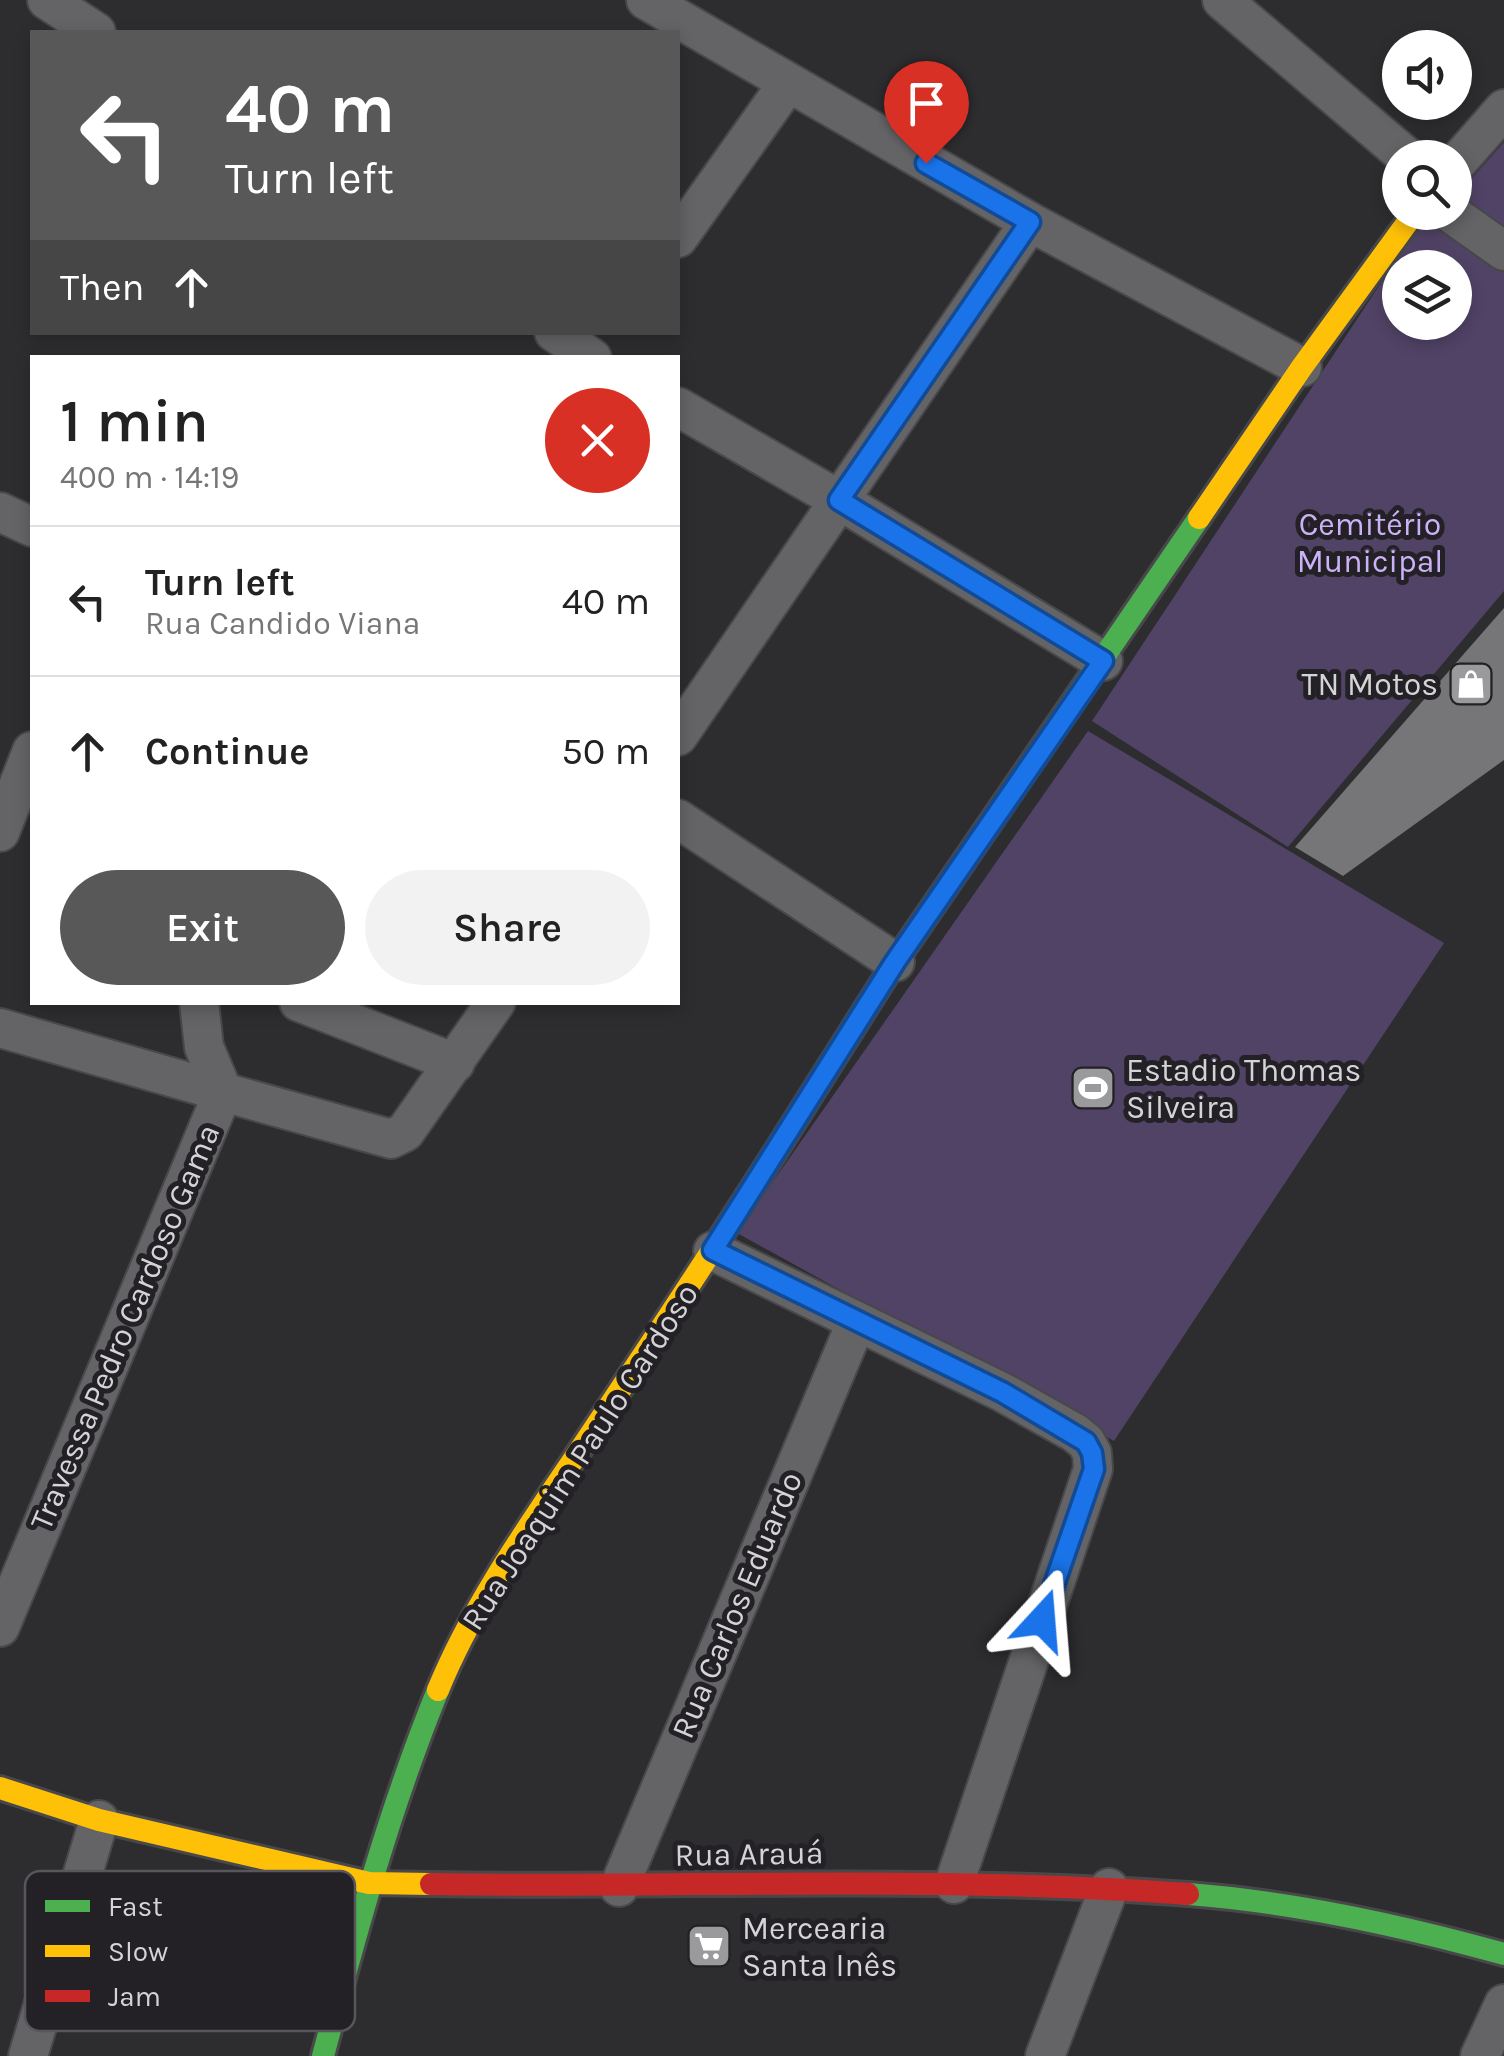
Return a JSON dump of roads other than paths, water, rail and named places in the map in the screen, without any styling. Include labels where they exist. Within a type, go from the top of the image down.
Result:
[{"type":"street","points":[[47,0],[93,30]]},
{"type":"street","points":[[646,0],[1030,222],[1302,367]]},
{"type":"street","points":[[1222,0],[1387,140]]},
{"type":"street","points":[[680,235],[788,83]]},
{"type":"street","points":[[1472,145],[1504,109]]},
{"type":"street","points":[[680,733],[1030,222]]},
{"type":"street","points":[[1472,228],[1504,251]]},
{"type":"street","name":"Rua Joaquim Paulo Cardoso","points":[[355,1935],[408,1760],[452,1658],[526,1533],[713,1250],[895,962],[1302,367],[1402,230]]},
{"type":"street","points":[[558,335],[588,355]]},
{"type":"street","points":[[680,408],[1103,661]]},
{"type":"street","points":[[0,512],[30,526]]},
{"type":"street","points":[[1,825],[30,756]]},
{"type":"street","points":[[680,820],[895,962]]},
{"type":"street","points":[[199,1005],[204,1047],[223,1092]]},
{"type":"street","points":[[308,1005],[455,1063],[494,1005]]},
{"type":"street","points":[[0,1028],[223,1092]]},
{"type":"street","name":"Travessa Pedro Cardoso Gama","points":[[0,1627],[223,1092],[391,1139],[405,1132],[455,1063]]},
{"type":"street","points":[[713,1250],[1002,1392],[1074,1432],[1092,1453],[1094,1469],[954,1884]]},
{"type":"street","name":"Rua Carlos Eduardo","points":[[619,1888],[856,1323]]},
{"type":"street","name":"Rua Arauá","points":[[0,1788],[99,1820],[321,1871]]},
{"type":"street","points":[[84,1871],[99,1820]]},
{"type":"street","name":"Rua Arauá","points":[[355,1879],[619,1888],[954,1884],[1109,1888],[1240,1898],[1398,1925],[1504,1954]]},
{"type":"street","points":[[1045,2056],[1109,1888]]},
{"type":"street","points":[[1480,2056],[1504,2004]]},
{"type":"street","points":[[28,2056],[36,2031]]},
{"type":"street","name":"Rua Joaquim Paulo Cardoso","points":[[323,2056],[330,2031]]},
{"type":"place","name":"TN Motos","points":[[1471,684]]},
{"type":"place","name":"Estadio Thomas Silveira","points":[[1093,1088]]},
{"type":"place","name":"Mercearia Santa Inês","points":[[709,1946]]},
{"type":"park label","name":"Cemitério Municipal","points":[[1370,542]]}]
